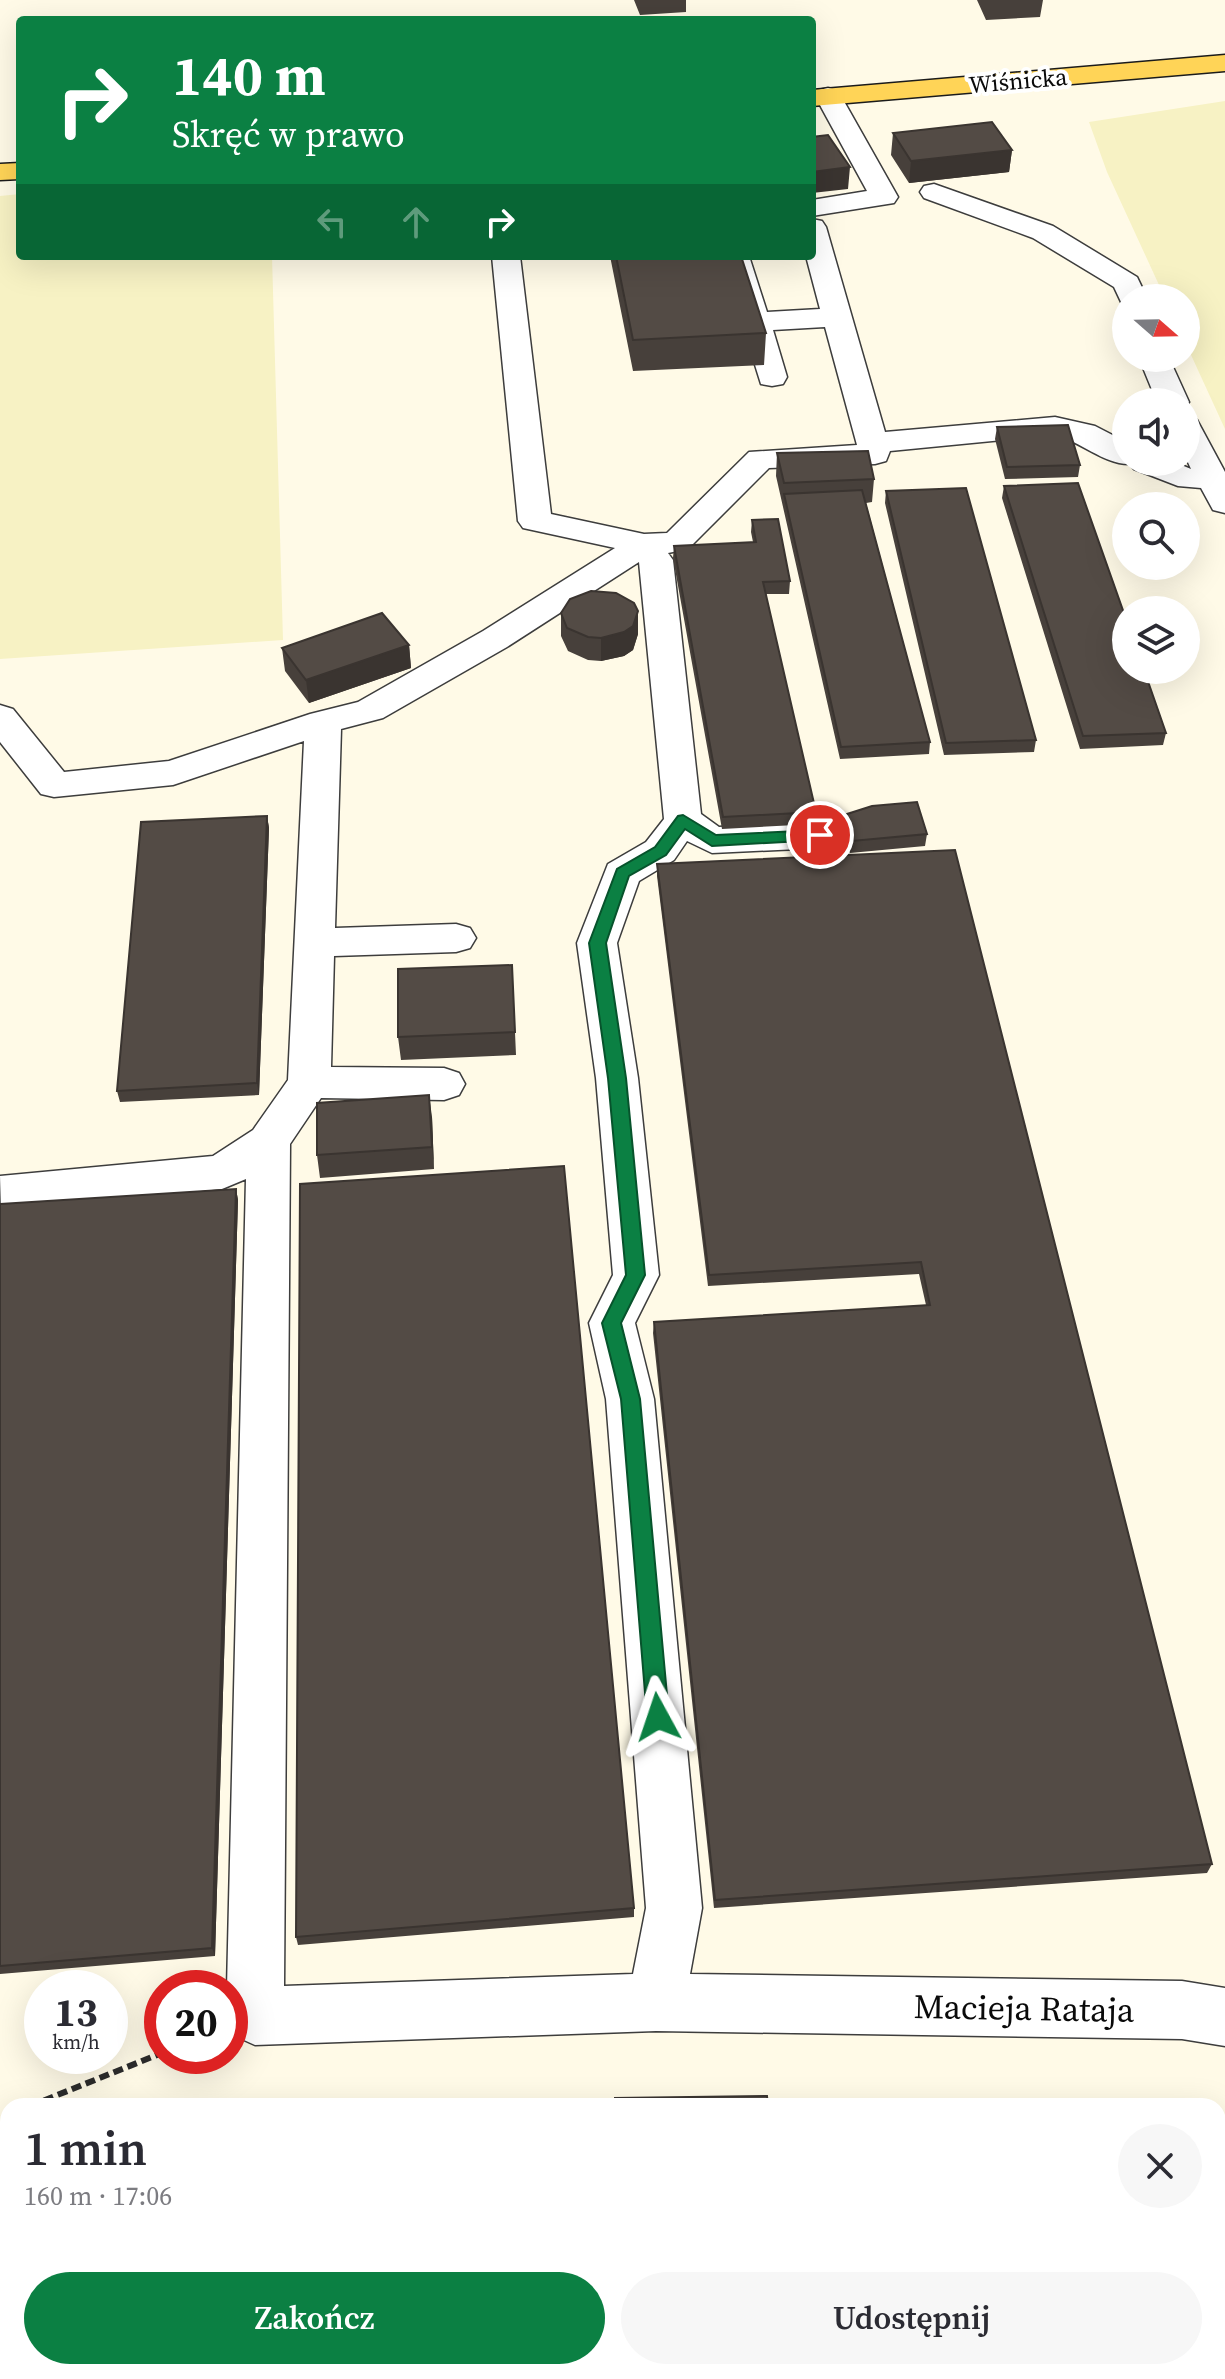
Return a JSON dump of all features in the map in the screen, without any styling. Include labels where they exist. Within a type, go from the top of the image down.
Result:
[{"type":"main road","name":"Wiśnicka","points":[[820,97],[1225,63]]},
{"type":"street","points":[[820,97],[884,197]]},
{"type":"street","points":[[816,207],[999,185]]},
{"type":"street","points":[[934,192],[1043,232],[1127,284]]},
{"type":"street","points":[[506,260],[535,521],[644,544],[676,542],[760,459],[875,454],[816,240]]},
{"type":"street","points":[[736,260],[772,377]]},
{"type":"street","points":[[757,322],[839,317]]},
{"type":"street","points":[[872,443],[1055,426],[1084,433],[1112,448]]},
{"type":"street","points":[[1200,455],[1218,490]]},
{"type":"street","points":[[1181,476],[1218,490]]},
{"type":"street","points":[[0,717],[54,785],[173,773],[323,722],[370,710],[495,639],[644,544]]},
{"type":"street","points":[[644,544],[656,560],[683,820],[660,851],[622,873],[597,943],[617,1078],[636,1275],[612,1323],[630,1399],[674,1908],[656,2002]]},
{"type":"street","points":[[1,1193],[222,1172],[268,1142],[309,1082],[323,722]]},
{"type":"street","points":[[683,820],[712,840],[820,835]]},
{"type":"street","points":[[314,943],[456,938]]},
{"type":"street","points":[[309,1082],[444,1084]]},
{"type":"street","name":"Macieja Rataja","points":[[268,1142],[255,2016],[656,2002],[1182,2010],[1225,2017]]},
{"type":"path","points":[[50,2098],[144,2060]]},
{"type":"shaded area","points":[[1225,101],[1225,429],[1199,372],[1200,284],[1159,284],[1107,172],[1089,122]]},
{"type":"shaded area","points":[[16,194],[16,260],[272,260],[283,640],[0,659],[0,196]]},
{"type":"building","points":[[992,122],[1012,150],[911,161],[893,133]]},
{"type":"building","points":[[828,135],[850,167],[816,171],[816,136]]},
{"type":"building","points":[[617,260],[742,260],[766,333],[633,340]]},
{"type":"building","points":[[1068,425],[1080,465],[1007,467],[997,427]]},
{"type":"building","points":[[868,451],[874,479],[784,483],[777,453]]},
{"type":"building","points":[[1078,483],[1118,596],[1112,596],[1112,684],[1149,684],[1166,733],[1083,736],[1004,486]]},
{"type":"building","points":[[966,488],[1036,740],[946,743],[886,491]]},
{"type":"building","points":[[862,490],[930,742],[841,747],[784,494]]},
{"type":"building","points":[[778,519],[790,581],[763,582],[816,812],[723,817],[674,546],[756,542],[752,520]]},
{"type":"building","points":[[591,591],[616,593],[634,603],[638,611],[633,626],[624,632],[601,638],[588,637],[567,628],[561,613],[570,599]]},
{"type":"building","points":[[382,613],[409,645],[306,680],[282,648]]},
{"type":"building","points":[[917,802],[927,834],[852,841],[844,815],[872,806]]},
{"type":"building","points":[[267,816],[257,1083],[117,1091],[141,822]]},
{"type":"building","points":[[955,850],[1212,1864],[715,1900],[654,1322],[930,1305],[921,1262],[709,1275],[657,864]]},
{"type":"building","points":[[512,965],[515,1032],[398,1037],[398,969]]},
{"type":"building","points":[[429,1095],[432,1147],[317,1155],[317,1103]]},
{"type":"building","points":[[564,1166],[634,1908],[296,1937],[300,1184]]},
{"type":"building","points":[[236,1189],[212,1948],[0,1966],[0,1204]]},
{"type":"building","points":[[767,2096],[767,2098],[615,2098]]},
{"type":"route","points":[[658,1717],[630,1399],[612,1323],[636,1275],[617,1078],[597,943],[622,873],[660,851],[683,820],[712,840],[820,835]]}]
